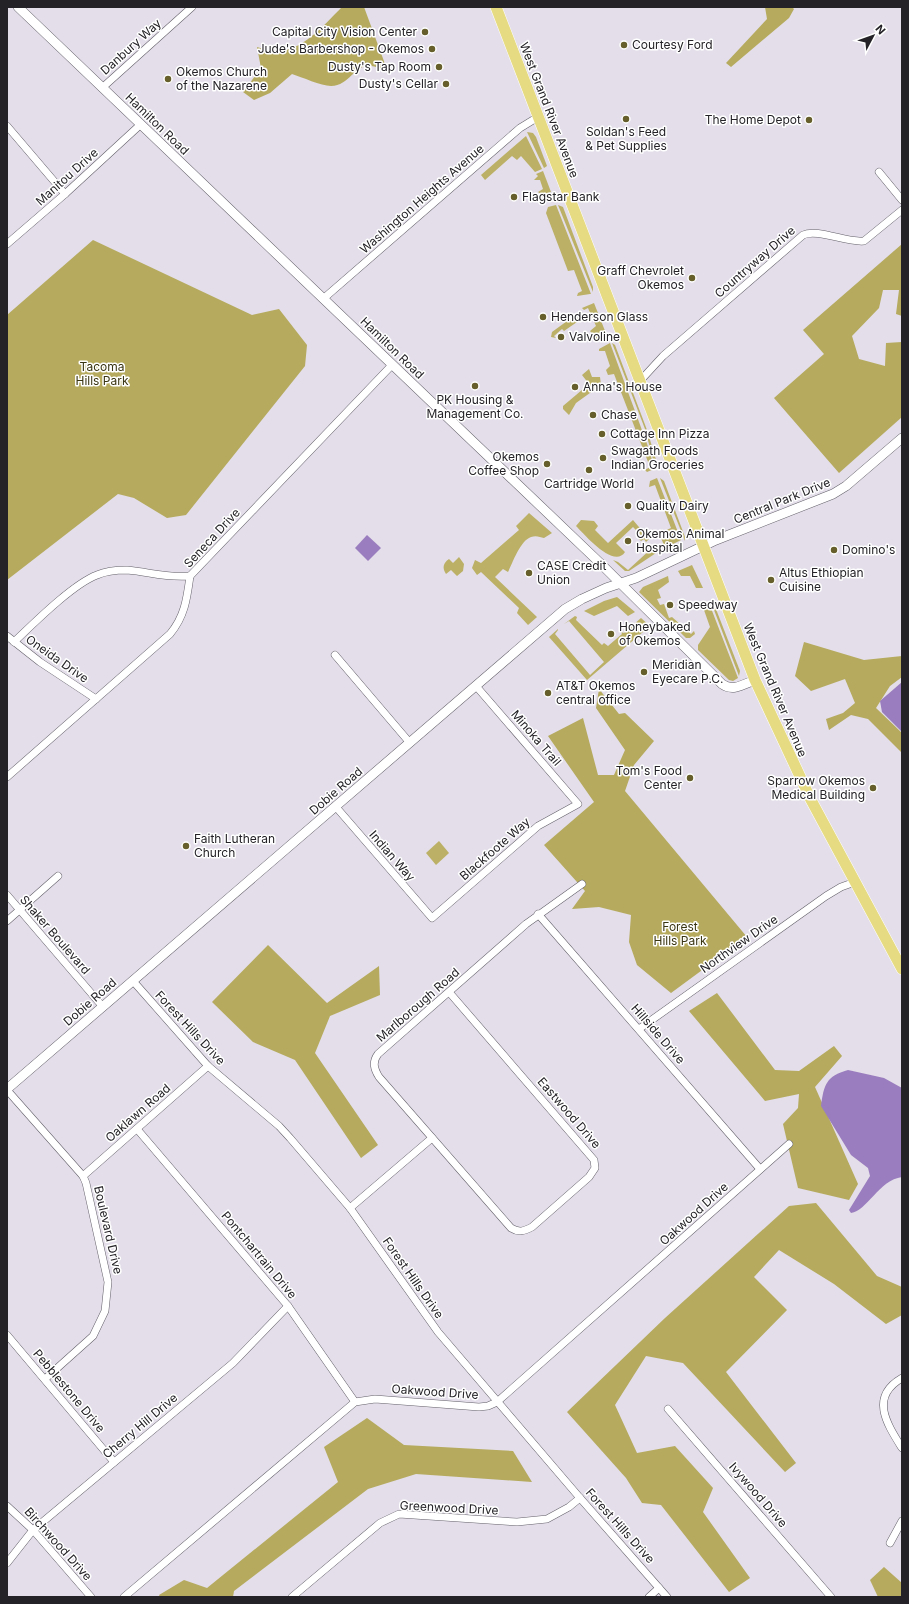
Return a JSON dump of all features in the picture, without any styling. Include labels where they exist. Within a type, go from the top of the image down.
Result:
[{"type":"main road","name":"West Grand River Avenue","points":[[496,7],[702,546],[755,680],[811,800],[902,969]]},
{"type":"street","name":"Hamilton Road","points":[[18,7],[620,583],[724,685],[734,688],[755,680]]},
{"type":"street","name":"Danbury Way","points":[[102,88],[192,7]]},
{"type":"street","name":"Washington Heights Avenue","points":[[323,299],[523,125],[538,117]]},
{"type":"street","name":"Manitou Drive","points":[[7,244],[65,194],[140,125]]},
{"type":"street","points":[[7,126],[65,194]]},
{"type":"street","points":[[879,172],[902,200]]},
{"type":"street","name":"Countryway Drive","points":[[640,382],[663,356],[803,235],[812,233],[853,241],[864,241],[902,210]]},
{"type":"street","name":"Seneca Drive","points":[[7,777],[165,639],[175,628],[185,608],[190,576],[392,365]]},
{"type":"street","name":"Central Park Drive","points":[[702,546],[833,494],[846,486],[902,438]]},
{"type":"street","name":"Dobie Road","points":[[7,1090],[565,609],[582,599],[636,578],[702,546]]},
{"type":"street","points":[[14,642],[78,586],[97,575],[115,570],[127,570],[166,577],[190,576]]},
{"type":"street","name":"Oneida Drive","points":[[7,636],[40,662],[96,699]]},
{"type":"street","points":[[335,654],[410,743]]},
{"type":"street","name":"Minoka Trail","points":[[476,686],[578,804]]},
{"type":"street","name":"Blackfoote Way","points":[[432,918],[538,826],[578,804]]},
{"type":"street","name":"Indian Way","points":[[336,807],[432,918]]},
{"type":"street","points":[[7,921],[58,876]]},
{"type":"street","name":"Northview Drive","points":[[639,1029],[826,896],[841,887],[855,882]]},
{"type":"street","name":"Marlborough Road","points":[[432,1138],[379,1077],[374,1065],[378,1054],[538,914],[582,884]]},
{"type":"street","name":"Shaker Boulevard","points":[[7,895],[103,1007]]},
{"type":"street","name":"Hillside Drive","points":[[538,914],[760,1169]]},
{"type":"street","name":"Forest Hills Drive","points":[[133,981],[208,1066],[279,1126],[350,1208],[438,1332],[667,1597]]},
{"type":"street","name":"Eastwood Drive","points":[[432,1138],[510,1228],[516,1231],[525,1231],[532,1227],[589,1177],[594,1168],[594,1160],[587,1149],[449,992]]},
{"type":"street","name":"Oaklawn Road","points":[[83,1176],[208,1066]]},
{"type":"street","name":"Boulevard Drive","points":[[7,1090],[83,1176],[86,1183],[108,1282],[106,1311],[92,1336],[45,1379]]},
{"type":"street","name":"Pontchartrain Drive","points":[[137,1129],[288,1306],[356,1402]]},
{"type":"street","points":[[350,1208],[432,1138]]},
{"type":"street","name":"Oakwood Drive","points":[[356,1402],[375,1400],[479,1407],[488,1406],[497,1402],[789,1144]]},
{"type":"street","name":"Cherry Hill Drive","points":[[7,1563],[33,1530],[233,1363],[288,1306]]},
{"type":"street","name":"Pebblestone Drive","points":[[7,1335],[114,1462]]},
{"type":"street","points":[[902,1378],[888,1391],[883,1408],[887,1423],[902,1448]]},
{"type":"street","points":[[124,1597],[356,1402]]},
{"type":"street","name":"Ivywood Drive","points":[[668,1409],[831,1597]]},
{"type":"street","name":"Greenwood Drive","points":[[292,1597],[380,1523],[399,1514],[517,1522],[547,1519],[569,1507],[580,1498]]},
{"type":"street","name":"Birchwood Drive","points":[[7,1506],[33,1530],[91,1597]]},
{"type":"street","points":[[890,1543],[902,1521]]},
{"type":"street","points":[[649,1597],[659,1588]]},
{"type":"shaded area","points":[[527,132],[533,133],[536,137],[547,166],[544,168]]},
{"type":"shaded area","points":[[526,136],[542,169],[535,172],[521,156],[517,160],[512,156],[485,180],[481,175]]},
{"type":"shaded area","points":[[543,171],[551,192],[542,195],[538,192],[543,189],[540,180],[534,180],[538,176],[536,174]]},
{"type":"shaded area","points":[[556,205],[591,294],[577,296],[578,293],[582,291],[574,270],[568,271],[546,213],[548,207]]},
{"type":"shaded area","points":[[558,205],[563,207],[593,287],[593,292]]},
{"type":"shaded area","points":[[594,303],[607,336],[597,340],[590,331],[596,326],[588,308],[584,310],[582,308]]},
{"type":"shaded area","points":[[574,316],[578,318],[577,322],[564,331],[562,329],[554,336],[556,338],[551,337],[552,332]]},
{"type":"shaded area","points":[[610,343],[650,452],[654,469],[647,472],[645,470],[650,467],[614,374],[608,375],[606,370],[610,366],[605,351],[599,351],[599,349]]},
{"type":"shaded area","points":[[612,343],[615,345],[647,430],[657,463],[655,467],[645,429]]},
{"type":"shaded area","points":[[589,369],[592,377],[600,377],[601,385],[576,403],[569,415],[563,409],[563,406],[589,384],[582,375]]},
{"type":"shaded area","points":[[657,478],[681,540],[665,548],[660,535],[662,532],[671,528],[655,485],[649,487],[650,481]]},
{"type":"shaded area","points":[[660,478],[664,481],[685,537],[685,541]]},
{"type":"shaded area","points":[[529,513],[552,533],[544,538],[535,536],[527,539],[517,552],[508,572],[503,569],[495,577],[537,617],[528,625],[517,613],[519,608],[481,572],[477,575],[472,568],[475,560],[481,563],[519,530],[516,526]]},
{"type":"shaded area","points":[[581,520],[594,521],[598,526],[595,530],[608,543],[633,520],[649,539],[646,542],[644,539],[641,541],[639,539],[642,536],[633,527],[616,543],[625,552],[620,556],[614,556],[607,554],[600,549],[576,526]]},
{"type":"shaded area","points":[[367,535],[381,548],[368,561],[355,548]]},
{"type":"shaded area","points":[[652,548],[656,553],[629,571],[625,571],[613,560],[628,570]]},
{"type":"shaded area","points":[[459,557],[464,564],[463,571],[457,576],[451,570],[446,574],[444,570],[445,562],[449,559],[453,563]]},
{"type":"shaded area","points":[[692,565],[703,588],[696,588],[690,576],[681,576],[678,571]]},
{"type":"shaded area","points":[[668,576],[669,582],[658,590],[661,598],[657,599],[660,605],[664,604],[669,618],[672,617],[691,634],[694,631],[695,634],[690,638],[686,638],[639,592],[643,587]]},
{"type":"shaded area","points":[[617,597],[635,612],[628,616],[617,606],[594,616],[584,611],[604,601]]},
{"type":"shaded area","points":[[711,602],[714,604],[740,671],[739,676]]},
{"type":"shaded area","points":[[709,603],[738,678],[733,681],[729,680],[698,650],[698,645],[710,627],[704,610],[706,604]]},
{"type":"shaded area","points":[[575,616],[577,617],[576,620],[602,645],[604,643],[608,646],[622,634],[621,632],[624,633],[641,618],[650,626],[587,680],[549,637],[558,629],[555,634],[590,675],[604,662],[569,621],[564,624]]},
{"type":"shaded area","points":[[902,682],[902,732],[882,712],[880,701]]},
{"type":"shaded area","points":[[439,841],[449,853],[436,865],[426,853]]},
{"type":"shaded area","points":[[848,1070],[884,1078],[902,1088],[902,1177],[894,1179],[880,1189],[857,1211],[851,1213],[849,1210],[870,1176],[868,1168],[851,1155],[821,1106],[823,1092],[827,1082],[835,1075]]},
{"type":"green space","points":[[342,7],[364,7],[385,64],[381,69],[372,66],[365,66],[360,68],[345,81],[331,86],[317,83],[292,74],[270,93],[254,100],[243,92],[261,68],[257,47],[279,51],[291,49],[315,34]]},
{"type":"green space","points":[[765,7],[792,7],[794,9],[789,18],[731,67],[726,63],[767,19]]},
{"type":"green space","name":"Tacoma Hills Park","points":[[93,240],[252,315],[279,309],[307,345],[305,366],[186,515],[167,518],[134,498],[118,494],[7,580],[7,315]]},
{"type":"green space","points":[[902,244],[902,316],[896,314],[899,290],[883,290],[879,308],[852,336],[859,359],[885,366],[886,343],[902,342],[902,417],[839,473],[774,398],[824,354],[803,330]]},
{"type":"green space","points":[[804,642],[864,660],[902,656],[902,677],[890,686],[876,708],[902,733],[902,753],[868,719],[851,715],[829,730],[826,719],[843,713],[855,703],[845,679],[811,691],[795,676]]},
{"type":"green space","name":"Forest Hills Park","points":[[599,689],[619,714],[625,713],[654,741],[634,765],[625,791],[747,937],[671,993],[637,965],[629,942],[631,915],[599,907],[572,909],[585,891],[544,845],[594,802],[548,736],[583,718],[598,775],[614,775],[625,750],[596,708]]},
{"type":"green space","points":[[268,945],[327,1003],[379,966],[380,995],[330,1016],[315,1053],[378,1145],[361,1158],[295,1060],[253,1042],[212,1002]]},
{"type":"green space","points":[[717,993],[775,1070],[799,1071],[834,1046],[842,1056],[815,1087],[858,1184],[849,1200],[798,1188],[783,1124],[798,1108],[799,1094],[765,1101],[689,1011]]},
{"type":"green space","points":[[816,1203],[877,1276],[902,1287],[902,1315],[886,1324],[834,1284],[779,1250],[754,1277],[787,1310],[726,1372],[796,1463],[785,1472],[683,1363],[646,1356],[615,1405],[637,1453],[675,1446],[713,1488],[703,1512],[750,1578],[729,1592],[661,1505],[642,1503],[626,1478],[567,1412],[665,1318],[789,1206]]},
{"type":"green space","points":[[367,1418],[404,1445],[513,1451],[532,1482],[416,1474],[368,1489],[234,1591],[233,1597],[160,1597],[159,1595],[184,1580],[207,1588],[338,1482],[324,1447]]},
{"type":"green space","points":[[884,1567],[902,1583],[902,1597],[878,1597],[870,1580]]},
{"type":"place","name":"Capital City Vision Center","points":[[425,32]]},
{"type":"place","name":"Courtesy Ford","points":[[624,45]]},
{"type":"place","name":"Jude's Barbershop - Okemos","points":[[432,49]]},
{"type":"place","name":"Dusty's Tap Room","points":[[439,67]]},
{"type":"place","name":"Okemos Church of the Nazarene","points":[[168,79]]},
{"type":"place","name":"Dusty's Cellar","points":[[446,84]]},
{"type":"place","name":"Soldan's Feed & Pet Supplies","points":[[626,119]]},
{"type":"place","name":"The Home Depot","points":[[809,120]]},
{"type":"place","name":"Flagstar Bank","points":[[514,197]]},
{"type":"place","name":"Graff Chevrolet Okemos","points":[[692,278]]},
{"type":"place","name":"Henderson Glass","points":[[543,317]]},
{"type":"place","name":"Valvoline","points":[[561,337]]},
{"type":"place","name":"PK Housing & Management Co.","points":[[475,386]]},
{"type":"place","name":"Anna's House","points":[[575,387]]},
{"type":"place","name":"Chase","points":[[593,415]]},
{"type":"place","name":"Cottage Inn Pizza","points":[[602,434]]},
{"type":"place","name":"Swagath Foods Indian Groceries","points":[[603,458]]},
{"type":"place","name":"Okemos Coffee Shop","points":[[547,464]]},
{"type":"place","name":"Cartridge World","points":[[589,470]]},
{"type":"place","name":"Quality Dairy","points":[[628,506]]},
{"type":"place","name":"Okemos Animal Hospital","points":[[628,541]]},
{"type":"place","name":"Domino's","points":[[834,550]]},
{"type":"place","name":"CASE Credit Union","points":[[529,573]]},
{"type":"place","name":"Altus Ethiopian Cuisine","points":[[771,580]]},
{"type":"place","name":"Speedway","points":[[670,605]]},
{"type":"place","name":"Honeybaked of Okemos","points":[[611,634]]},
{"type":"place","name":"Meridian Eyecare P.C.","points":[[644,672]]},
{"type":"place","name":"AT&T Okemos central office","points":[[548,693]]},
{"type":"place","name":"Tom's Food Center","points":[[690,778]]},
{"type":"place","name":"Sparrow Okemos Medical Building","points":[[873,788]]},
{"type":"place","name":"Faith Lutheran Church","points":[[186,846]]}]
